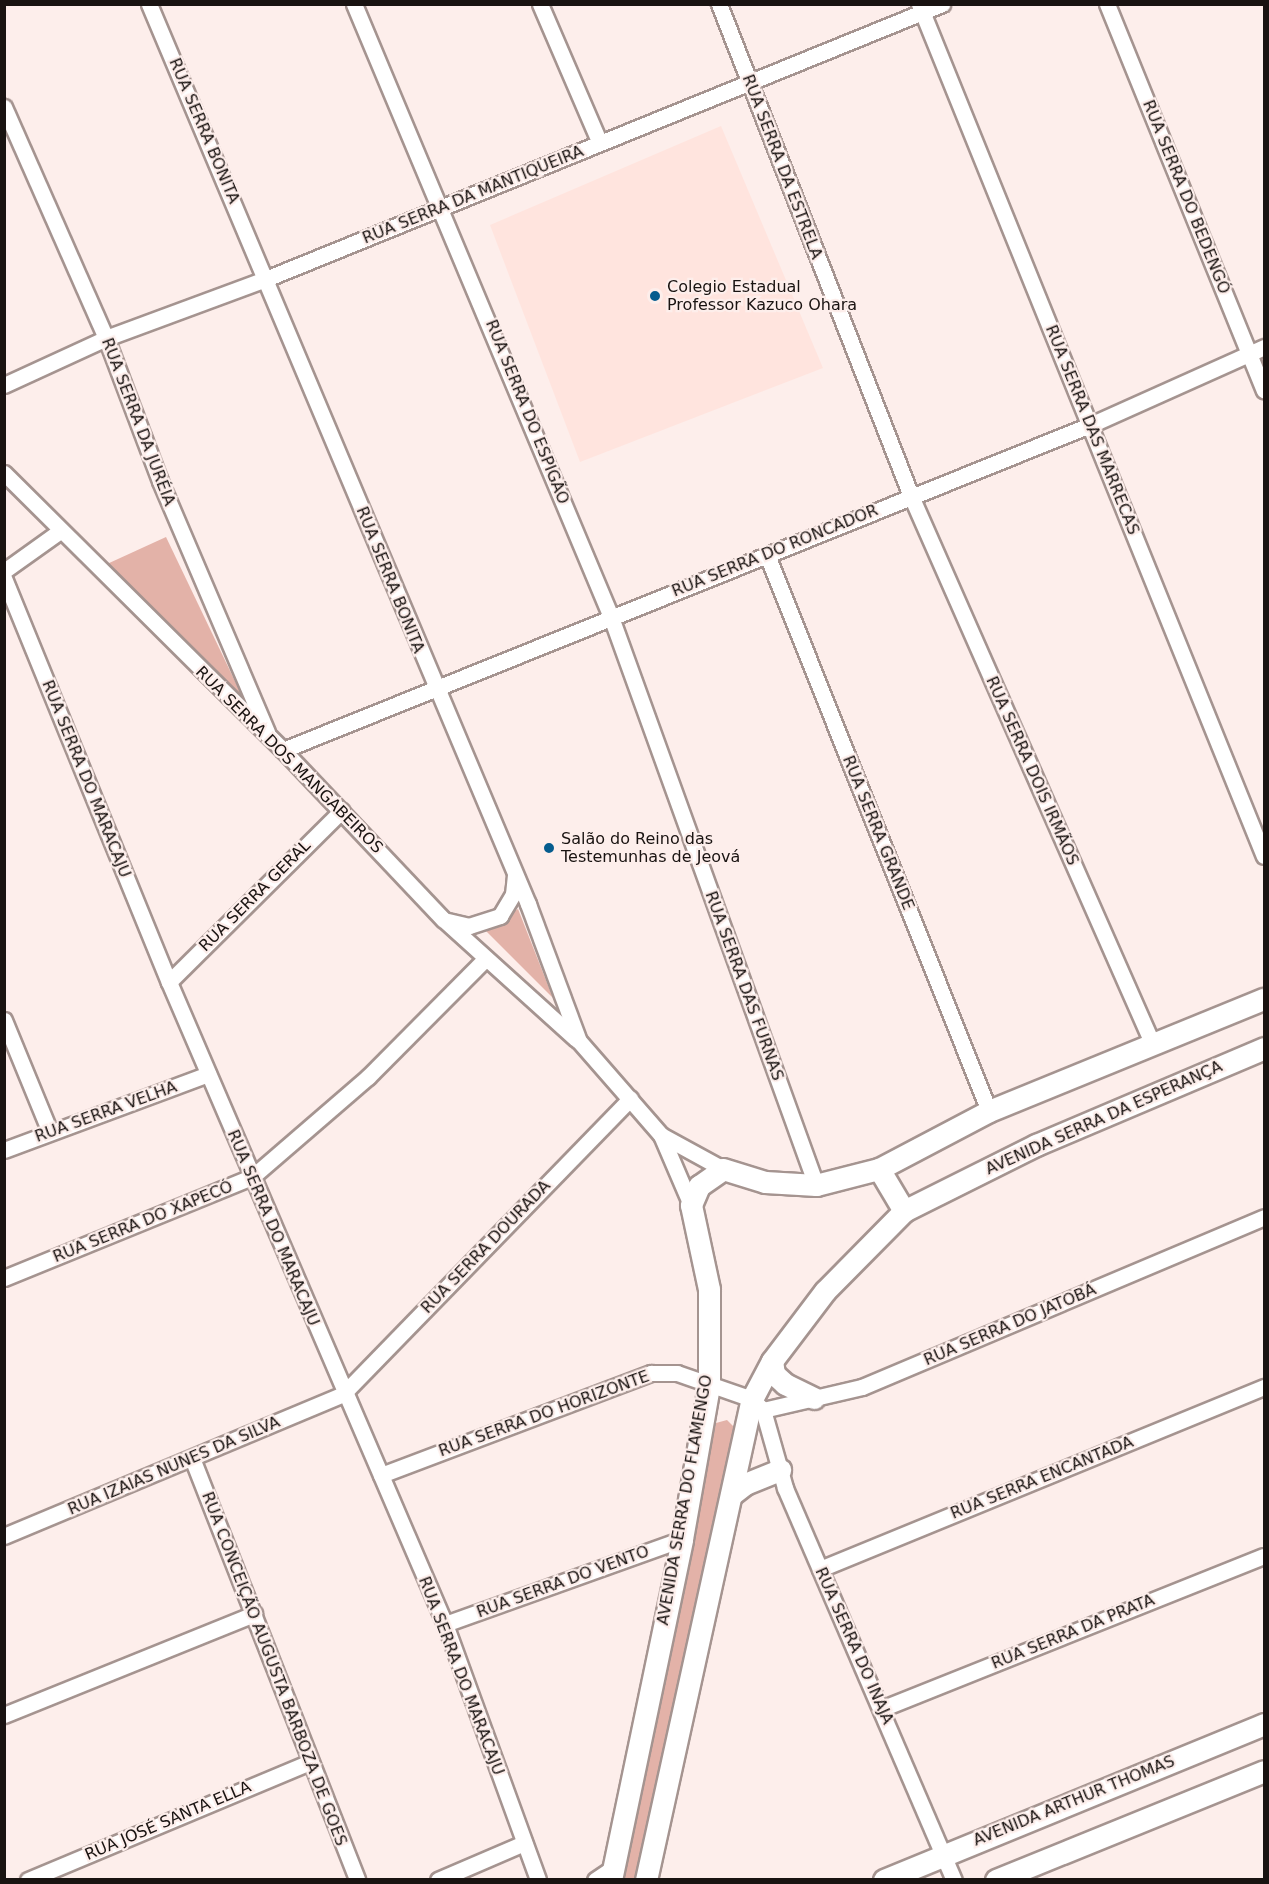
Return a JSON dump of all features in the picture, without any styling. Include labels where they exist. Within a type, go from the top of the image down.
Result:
[{"type":"street","name":"RUA SERRA BONITA","points":[[149,4],[268,278],[434,687],[514,876],[579,1041],[661,1136]]},
{"type":"street","name":"RUA SERRA DO ESPIGÃO","points":[[354,4],[442,207],[611,617]]},
{"type":"street","points":[[540,4],[600,143]]},
{"type":"street","name":"RUA SERRA DA ESTRELA","points":[[719,4],[911,496]]},
{"type":"street","name":"RUA SERRA DA MANTIQUEIRA","points":[[4,386],[106,338],[268,278],[750,83],[920,8],[942,4]]},
{"type":"street","name":"RUA SERRA DO BEDENGÓ","points":[[1107,4],[1264,390]]},
{"type":"street","name":"RUA SERRA DAS MARRECAS","points":[[920,8],[1264,856]]},
{"type":"street","name":"RUA SERRA DA JURÉIA","points":[[4,108],[106,338],[160,480],[269,738]]},
{"type":"street","name":"RUA SERRA DO RONCADOR","points":[[283,750],[434,687],[1090,425],[1264,347]]},
{"type":"street","name":"RUA SERRA DOS MANGABEIROS","points":[[4,473],[283,750],[443,919],[579,1041]]},
{"type":"street","name":"RUA SERRA DOIS IRMÃOS","points":[[911,496],[1153,1045]]},
{"type":"street","points":[[4,571],[60,531]]},
{"type":"street","name":"RUA SERRA GRANDE","points":[[766,555],[989,1111]]},
{"type":"street","name":"RUA SERRA DO MARACAJU","points":[[4,578],[11,611],[343,1394],[445,1624],[538,1879]]},
{"type":"street","name":"RUA SERRA DAS FURNAS","points":[[611,617],[816,1185]]},
{"type":"street","name":"RUA SERRA GERAL","points":[[169,982],[341,811]]},
{"type":"street","points":[[443,919],[469,926],[500,916],[513,894],[514,876]]},
{"type":"street","name":"RUA SERRA DO XAPECÓ","points":[[4,1278],[252,1177],[368,1077],[485,959]]},
{"type":"street","points":[[661,1136],[723,1170],[765,1182],[816,1185],[879,1168],[989,1111],[1264,999]]},
{"type":"street","points":[[4,1020],[50,1132]]},
{"type":"street","name":"AVENIDA SERRA DA ESPERANÇA","points":[[758,1404],[772,1361],[825,1291],[904,1211],[1036,1145],[1264,1048]]},
{"type":"street","name":"RUA SERRA VELHA","points":[[4,1150],[208,1074]]},
{"type":"street","name":"RUA SERRA DOURADA","points":[[343,1394],[630,1099]]},
{"type":"street","name":"AVENIDA SERRA DO FLAMENGO","points":[[603,1877],[682,1539],[709,1386],[709,1289],[691,1205],[661,1136]]},
{"type":"street","points":[[879,1168],[904,1211]]},
{"type":"street","points":[[691,1205],[699,1186],[711,1174],[723,1170]]},
{"type":"street","name":"RUA SERRA DO JATOBÁ","points":[[758,1404],[814,1398],[862,1387],[1264,1217]]},
{"type":"street","points":[[772,1361],[774,1374],[786,1384],[814,1398]]},
{"type":"street","name":"RUA SERRA DO HORIZONTE","points":[[381,1476],[651,1373],[677,1373],[758,1404]]},
{"type":"street","name":"RUA SERRA ENCANTADA","points":[[820,1569],[1264,1387]]},
{"type":"street","name":"RUA IZAIAS NUNES DA SILVA","points":[[4,1536],[343,1394]]},
{"type":"street","points":[[646,1880],[731,1495],[758,1404]]},
{"type":"street","name":"RUA SERRA DO INAJA","points":[[758,1404],[780,1470],[820,1569],[945,1854],[954,1880]]},
{"type":"street","name":"RUA CONCEIÇÃO AUGUSTA BARBOZA DE GOES","points":[[192,1458],[254,1614],[308,1763],[357,1880]]},
{"type":"street","points":[[731,1495],[745,1484],[780,1470]]},
{"type":"street","name":"RUA SERRA DO VENTO","points":[[445,1624],[682,1539]]},
{"type":"street","name":"RUA SERRA DA PRATA","points":[[881,1709],[1264,1556]]},
{"type":"street","points":[[4,1715],[254,1614]]},
{"type":"street","name":"AVENIDA ARTHUR THOMAS","points":[[884,1880],[1264,1724]]},
{"type":"street","name":"RUA JOSÉ SANTA ELLA","points":[[28,1880],[308,1763]]},
{"type":"street","points":[[996,1880],[1264,1771]]},
{"type":"street","points":[[438,1880],[524,1843]]},
{"type":"shaded area","name":"Colegio Estadual Professor Kazuco Ohara","points":[[721,126],[823,368],[580,462],[490,225]]},
{"type":"shaded area","points":[[166,537],[244,700],[107,564]]},
{"type":"shaded area","points":[[518,909],[553,998],[485,930]]},
{"type":"shaded area","points":[[727,1420],[734,1427],[635,1879],[621,1880],[716,1423]]},
{"type":"place","name":"Colegio Estadual Professor Kazuco Ohara","points":[[655,296]]},
{"type":"place","name":"Salão do Reino das Testemunhas de Jeová","points":[[549,848]]}]
